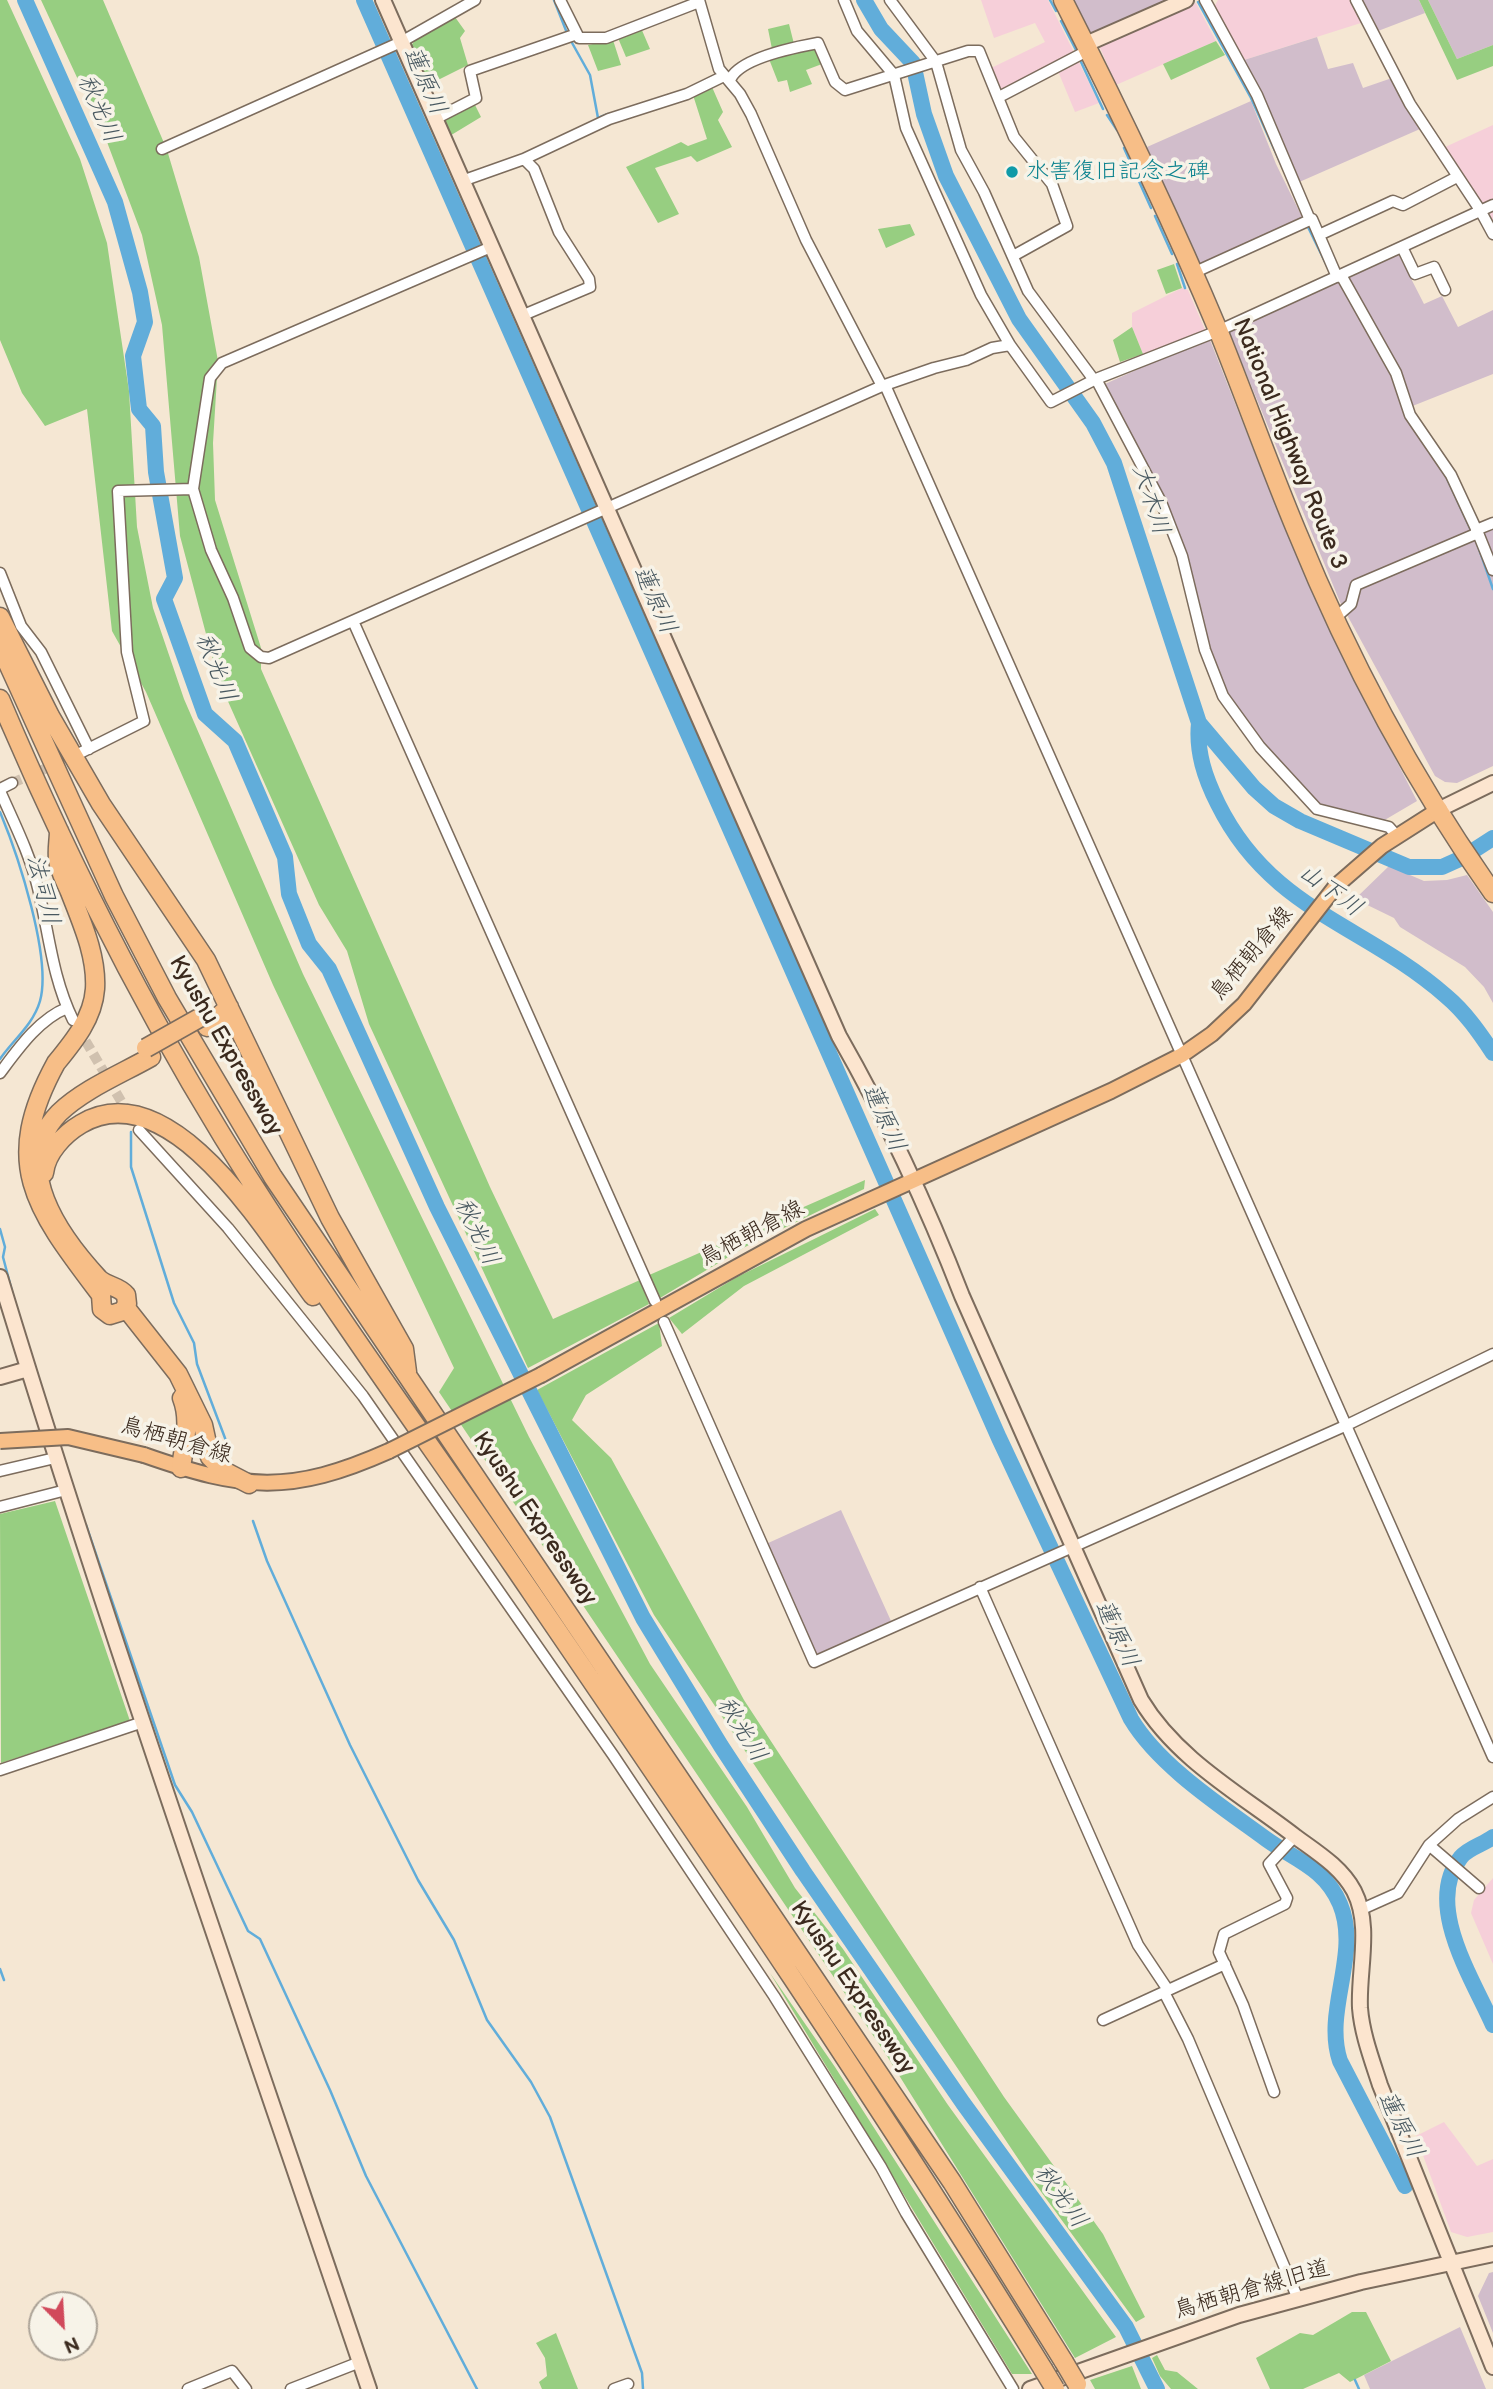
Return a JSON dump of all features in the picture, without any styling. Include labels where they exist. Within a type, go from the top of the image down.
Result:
[{"type":"highway","name":"National Highway Route 3","points":[[1063,0],[1193,273],[1297,534],[1335,618],[1410,763],[1440,809],[1459,845],[1493,894]]},
{"type":"highway","points":[[0,617],[50,716],[94,793],[206,960],[330,1219],[404,1349],[409,1379]]},
{"type":"highway","name":"Kyushu Expressway","points":[[0,646],[66,797],[167,998],[273,1177],[952,2182],[1078,2386]]},
{"type":"highway","name":"Kyushu Expressway","points":[[0,699],[60,829],[149,1008],[255,1188],[928,2181],[1055,2389]]},
{"type":"highway","points":[[60,829],[57,860],[90,947],[95,988],[87,1021],[33,1092],[16,1132],[18,1173],[32,1203],[48,1225],[106,1292],[123,1292],[127,1299],[122,1311]]},
{"type":"highway","points":[[48,1225],[36,1199],[28,1168],[34,1132],[50,1109],[75,1087],[149,1052],[229,1007]]},
{"type":"highway","points":[[106,1292],[100,1280],[56,1223],[41,1195],[37,1158],[45,1134],[58,1115],[79,1097],[149,1052]]},
{"type":"highway","points":[[41,1195],[44,1167],[55,1147],[70,1131],[88,1120],[125,1116],[144,1119],[188,1142],[235,1190],[379,1387],[468,1500]]},
{"type":"highway","points":[[122,1311],[178,1374],[203,1425],[209,1457],[224,1471],[249,1484]]},
{"type":"highway","points":[[122,1311],[181,1396],[187,1412],[181,1468]]},
{"type":"highway","points":[[181,1468],[198,1424],[196,1408]]},
{"type":"main road","name":"鳥栖朝倉線","points":[[0,1441],[68,1437],[106,1444],[204,1476],[249,1484],[283,1484],[316,1479],[389,1451],[541,1375],[806,1229],[1111,1091],[1182,1055],[1212,1034],[1244,1004],[1336,886],[1382,846],[1440,809]]},
{"type":"street","points":[[383,0],[839,1036],[873,1096],[914,1181],[1072,1546],[1151,1718],[1191,1759],[1339,1870],[1355,1894],[1360,1910],[1360,2002],[1367,2044],[1390,2110],[1493,2367]]},
{"type":"street","points":[[162,149],[401,42],[475,0]]},
{"type":"street","points":[[560,0],[577,34],[590,40],[606,38],[699,1],[727,78],[751,114],[806,240],[840,301],[868,365],[883,386],[1493,1758]]},
{"type":"street","points":[[844,0],[857,31],[894,75],[906,128],[981,295],[1010,345],[1051,401],[1095,380],[1218,331],[1493,205]]},
{"type":"street","points":[[890,0],[936,62],[961,150],[984,192],[1028,291],[1095,380],[1161,502],[1182,556],[1205,650],[1223,696],[1260,747],[1317,810],[1389,827],[1397,836]]},
{"type":"street","points":[[999,97],[1087,47],[1186,0]]},
{"type":"street","points":[[1205,0],[1257,95],[1310,220],[1312,219],[1339,276],[1395,373],[1410,415],[1451,475],[1493,570]]},
{"type":"street","points":[[1356,0],[1410,104],[1493,234]]},
{"type":"street","points":[[435,119],[476,98],[470,71],[577,34]]},
{"type":"street","points":[[462,181],[524,159],[609,119],[727,78],[736,69],[759,59],[818,43],[835,82],[845,90],[975,49],[979,51],[1014,137],[1052,184],[1067,226],[1013,256]]},
{"type":"street","points":[[521,316],[590,287],[589,279],[559,232],[534,169],[524,159]]},
{"type":"street","points":[[1319,234],[1393,201],[1404,205],[1457,177]]},
{"type":"street","points":[[1193,273],[1310,220]]},
{"type":"street","points":[[491,247],[222,363],[210,378],[189,488],[211,550],[254,653],[269,658],[883,386],[966,360],[992,348],[1010,345]]},
{"type":"street","points":[[1402,247],[1415,274],[1434,267],[1445,290]]},
{"type":"street","points":[[78,754],[144,721],[127,652],[118,491],[189,488]]},
{"type":"street","points":[[1335,618],[1351,604],[1356,584],[1493,523]]},
{"type":"street","points":[[0,573],[22,625],[41,652],[89,749]]},
{"type":"street","points":[[353,621],[655,1301]]},
{"type":"street","points":[[12,783],[0,790],[26,848],[38,888],[54,971],[73,1020]]},
{"type":"street","points":[[1440,809],[1493,783]]},
{"type":"street","points":[[0,1073],[44,1022],[67,1008]]},
{"type":"street","points":[[139,1130],[228,1228],[363,1396],[605,1744],[774,1996],[881,2167],[1013,2389]]},
{"type":"street","points":[[0,1278],[55,1458],[369,2389]]},
{"type":"street","points":[[664,1322],[814,1662],[1347,1425],[1493,1354]]},
{"type":"street","points":[[0,1377],[28,1369]]},
{"type":"street","points":[[0,1471],[55,1458]]},
{"type":"street","points":[[0,1507],[66,1490]]},
{"type":"street","points":[[980,1587],[1133,1934],[1166,1992],[1188,2039],[1298,2300]]},
{"type":"street","points":[[0,1770],[143,1722]]},
{"type":"street","points":[[1360,1910],[1398,1893],[1429,1845],[1458,1819],[1493,1797]]},
{"type":"street","points":[[1274,2092],[1219,1952],[1223,1934],[1285,1904],[1287,1898],[1269,1864],[1295,1836]]},
{"type":"street","points":[[1429,1845],[1478,1886]]},
{"type":"street","points":[[1103,2020],[1224,1964]]},
{"type":"street","name":"鳥栖朝倉線旧道","points":[[1030,2389],[1152,2344],[1298,2300],[1452,2261],[1493,2255]]},
{"type":"street","points":[[291,2389],[360,2362]]},
{"type":"street","points":[[188,2389],[232,2371],[246,2389]]},
{"type":"street","points":[[614,2389],[628,2384]]},
{"type":"shaded area","points":[[981,0],[1048,0],[1099,103],[1075,112],[1055,64],[1000,92],[989,69],[1045,42],[1035,23],[994,38]]},
{"type":"shaded area","points":[[1072,0],[1175,0],[1091,37]]},
{"type":"shaded area","points":[[1218,0],[1352,0],[1364,22],[1241,61],[1214,7]]},
{"type":"shaded area","points":[[1361,0],[1419,0],[1425,13],[1378,31]]},
{"type":"shaded area","points":[[1428,0],[1493,0],[1493,45],[1457,59]]},
{"type":"shaded area","points":[[1196,3],[1216,41],[1116,85],[1098,43],[1146,19]]},
{"type":"shaded area","points":[[1317,37],[1328,69],[1353,63],[1363,88],[1392,78],[1420,129],[1297,183],[1241,61]]},
{"type":"shaded area","points":[[1251,101],[1276,164],[1303,219],[1200,267],[1147,147]]},
{"type":"shaded area","points":[[1493,125],[1493,220],[1443,148]]},
{"type":"shaded area","points":[[1398,253],[1424,304],[1442,296],[1458,327],[1493,310],[1493,374],[1405,409],[1446,475],[1472,530],[1493,527],[1493,766],[1457,783],[1445,782],[1435,776],[1340,602],[1228,329]]},
{"type":"shaded area","points":[[1182,288],[1188,290],[1206,332],[1143,354],[1132,327],[1132,313]]},
{"type":"shaded area","points":[[1205,339],[1210,340],[1261,469],[1347,664],[1417,801],[1383,821],[1317,805],[1263,747],[1227,696],[1208,650],[1186,558],[1105,388],[1105,384]]},
{"type":"shaded area","points":[[1389,866],[1424,881],[1447,880],[1467,875],[1493,912],[1493,1003],[1484,987],[1465,967],[1400,927],[1394,918],[1355,899]]},
{"type":"shaded area","points":[[841,1510],[891,1621],[821,1654],[814,1652],[766,1544]]},
{"type":"shaded area","points":[[1493,1878],[1493,1964],[1471,1913],[1474,1900]]},
{"type":"shaded area","points":[[1444,2122],[1477,2166],[1493,2159],[1493,2232],[1467,2237],[1451,2232],[1416,2136]]},
{"type":"shaded area","points":[[1493,2272],[1493,2333],[1478,2296],[1489,2273]]},
{"type":"shaded area","points":[[1460,2327],[1486,2389],[1370,2389],[1364,2375]]},
{"type":"green space","points":[[0,0],[7,0],[80,159],[107,243],[129,391],[137,527],[153,608],[184,699],[303,974],[529,1437],[650,1664],[747,1807],[795,1888],[843,1949],[948,2105],[1116,2337],[1075,2358],[887,2056],[439,1392],[454,1368],[273,985],[146,692],[112,631],[87,409],[45,426],[22,393],[0,340]]},
{"type":"green space","points":[[41,0],[103,0],[167,150],[199,257],[218,361],[213,443],[215,500],[261,648],[261,669],[490,1187],[553,1319],[640,1280],[649,1304],[528,1368],[369,1024],[347,951],[319,905],[218,679],[180,536],[162,325],[142,235],[107,142]]},
{"type":"green space","points":[[1419,0],[1428,0],[1457,59],[1493,45],[1493,66],[1457,80]]},
{"type":"green space","points":[[455,17],[465,31],[460,38],[468,65],[426,86],[409,49],[415,40]]},
{"type":"green space","points":[[789,24],[794,44],[772,49],[768,29]]},
{"type":"green space","points":[[641,28],[650,49],[626,57],[618,38]]},
{"type":"green space","points":[[613,40],[621,65],[598,71],[588,45]]},
{"type":"green space","points":[[1216,41],[1225,55],[1171,80],[1163,64]]},
{"type":"green space","points":[[814,47],[822,64],[806,70],[812,84],[790,92],[787,80],[778,82],[769,59]]},
{"type":"green space","points":[[712,87],[723,112],[718,120],[732,147],[697,162],[691,156],[655,168],[679,214],[658,223],[626,167],[681,142],[688,146],[707,139],[693,95]]},
{"type":"green space","points":[[473,101],[481,117],[448,137],[439,120]]},
{"type":"green space","points":[[910,224],[915,235],[886,248],[878,229]]},
{"type":"green space","points":[[1174,264],[1182,288],[1166,294],[1157,270]]},
{"type":"green space","points":[[1132,327],[1143,354],[1120,362],[1113,340]]},
{"type":"green space","points":[[865,1180],[864,1189],[745,1247],[660,1298],[647,1276]]},
{"type":"green space","points":[[875,1209],[879,1215],[744,1286],[682,1334],[669,1318],[737,1277]]},
{"type":"green space","points":[[659,1323],[662,1346],[586,1395],[572,1420],[611,1458],[744,1700],[1004,2097],[1103,2234],[1145,2317],[1136,2322],[1031,2178],[654,1615],[537,1390]]},
{"type":"green space","points":[[55,1501],[130,1721],[1,1763],[0,1514]]},
{"type":"green space","points":[[770,1973],[835,2067],[1032,2374],[1012,2374]]},
{"type":"green space","points":[[1352,2312],[1366,2312],[1391,2361],[1350,2382],[1339,2373],[1303,2389],[1270,2389],[1256,2358],[1300,2333],[1313,2335]]},
{"type":"green space","points":[[556,2333],[578,2389],[542,2389],[539,2382],[547,2376],[545,2358],[536,2343]]},
{"type":"green space","points":[[1157,2355],[1165,2370],[1177,2372],[1198,2389],[1171,2389],[1160,2376],[1152,2358]]},
{"type":"green space","points":[[1132,2366],[1141,2389],[1095,2389],[1090,2380]]},
{"type":"waterway","name":"秋光川","points":[[25,0],[115,202],[140,292],[145,322],[133,356],[139,409],[153,426],[156,472],[175,578],[164,599],[205,714],[235,741],[285,857],[289,894],[309,944],[329,969],[437,1207],[643,1618],[721,1746],[803,1871],[963,2103],[1126,2327],[1157,2389]]},
{"type":"waterway","name":"蓮原川","points":[[364,0],[999,1438],[1131,1719],[1174,1769],[1230,1813],[1318,1873],[1340,1904],[1346,1942],[1336,2022],[1340,2061],[1405,2186]]},
{"type":"waterway","points":[[554,0],[567,33]]},
{"type":"waterway","name":"大木川","points":[[864,0],[881,29],[913,63],[924,114],[946,176],[1019,319],[1093,423],[1114,463],[1199,723],[1254,788],[1274,806],[1300,821],[1409,867],[1442,867],[1493,838]]},
{"type":"waterway","points":[[1050,0],[1056,11]]},
{"type":"waterway","points":[[1198,2],[1251,98],[1291,186]]},
{"type":"waterway","points":[[1061,21],[1076,50]]},
{"type":"waterway","points":[[571,41],[590,75],[598,118],[608,114]]},
{"type":"waterway","points":[[1081,62],[1103,109]]},
{"type":"waterway","points":[[1107,115],[1117,130]]},
{"type":"waterway","points":[[1124,148],[1151,208]]},
{"type":"waterway","points":[[1155,216],[1172,254]]},
{"type":"waterway","points":[[1308,227],[1329,270]]},
{"type":"waterway","points":[[1177,264],[1185,288]]},
{"type":"waterway","points":[[1407,418],[1446,476],[1471,530]]},
{"type":"waterway","points":[[1477,543],[1493,589]]},
{"type":"waterway","name":"山下川","points":[[1199,723],[1200,755],[1213,794],[1240,840],[1264,869],[1321,913],[1415,971],[1466,1016],[1493,1053]]},
{"type":"waterway","name":"法司川","points":[[0,812],[31,906],[41,959],[42,982],[40,1001],[33,1018],[0,1059]]},
{"type":"waterway","points":[[131,1132],[131,1167],[174,1303],[194,1343],[197,1364],[228,1446]]},
{"type":"waterway","points":[[0,1229],[5,1247],[3,1257],[14,1299]]},
{"type":"waterway","points":[[253,1521],[267,1561],[350,1745],[418,1880],[454,1940],[487,2020],[531,2082],[550,2117],[642,2373],[643,2389]]},
{"type":"waterway","points":[[86,1525],[175,1785],[192,1812],[248,1931],[260,1939],[330,2090],[366,2176],[477,2389]]},
{"type":"waterway","name":"山下川","points":[[1493,1837],[1461,1857],[1451,1876],[1447,1897],[1455,1941],[1493,2025]]},
{"type":"waterway","points":[[0,1969],[4,1980]]},
{"type":"waterway","points":[[1355,2380],[1359,2389]]},
{"type":"tunnel","points":[[12,783],[75,756]]},
{"type":"tunnel","points":[[78,1028],[131,1118]]},
{"type":"place","name":"水害復旧記念之碑","points":[[1012,172]]}]
